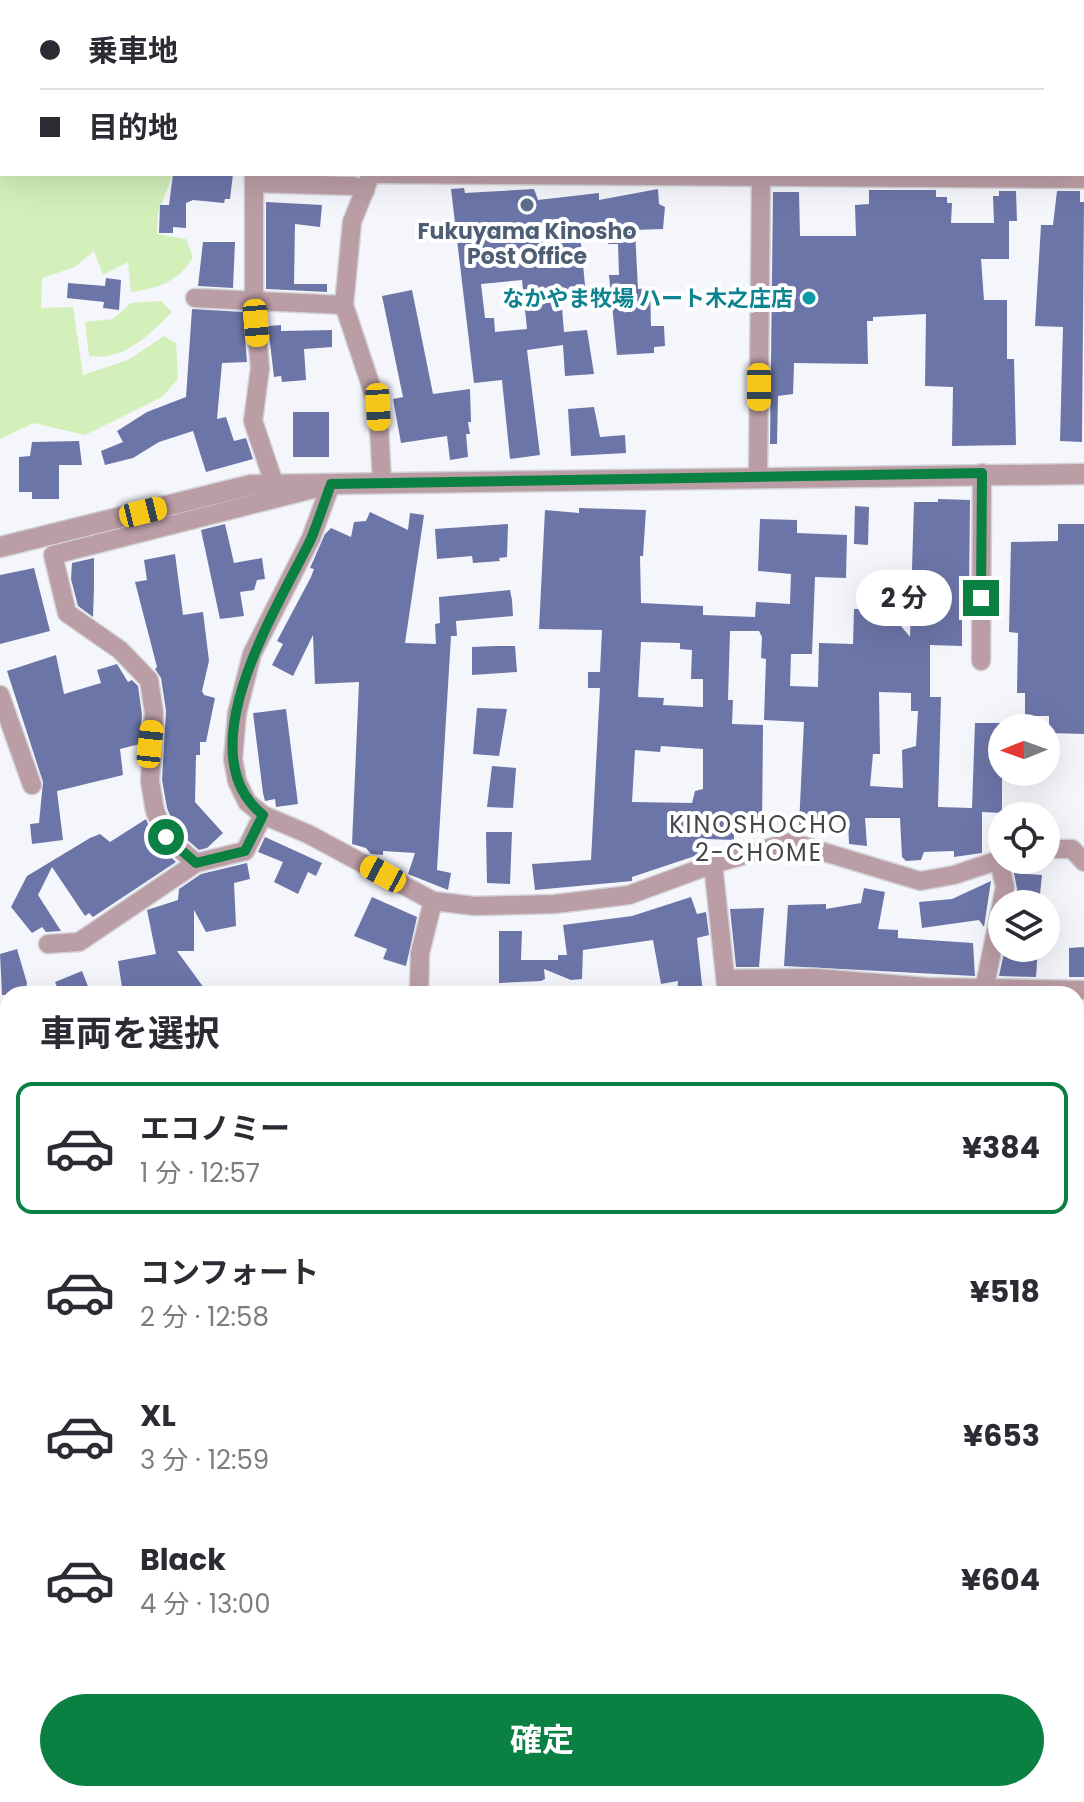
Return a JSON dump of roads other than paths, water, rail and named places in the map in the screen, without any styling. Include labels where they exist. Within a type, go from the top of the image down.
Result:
[{"type":"street","points":[[276,491],[253,421],[260,368],[254,301],[254,178],[354,186],[369,180],[834,176],[1084,179]]},
{"type":"street","points":[[758,477],[761,177]]},
{"type":"street","points":[[369,180],[352,222],[344,305],[378,407],[382,483]]},
{"type":"street","points":[[195,298],[344,305]]},
{"type":"street","points":[[981,661],[982,473]]},
{"type":"street","points":[[196,863],[166,837],[155,811],[150,781],[154,713],[149,680],[120,650],[67,613],[53,555],[276,491],[331,484],[1084,474]]},
{"type":"street","points":[[331,484],[311,538],[252,654],[237,713],[233,759],[237,781],[247,802],[263,815],[308,834],[433,901],[475,906],[524,905],[629,895],[713,864],[791,842],[920,881],[988,863]]},
{"type":"street","points":[[0,547],[251,485],[276,491]]},
{"type":"street","points":[[0,695],[32,785]]},
{"type":"street","points":[[48,944],[79,942],[196,863],[245,851],[263,815]]},
{"type":"street","points":[[1060,849],[1072,849],[1084,862]]},
{"type":"street","points":[[713,864],[727,986]]},
{"type":"street","points":[[985,985],[1005,887],[1003,874]]},
{"type":"street","points":[[419,986],[420,953],[433,901]]},
{"type":"street","points":[[737,986],[816,978],[914,986]]},
{"type":"street","points":[[956,986],[1005,986]]},
{"type":"place","name":"Fukuyama Kinosho Post Office","points":[[527,205]]},
{"type":"place","name":"なかやま牧場 ハート木之庄店","points":[[809,298]]},
{"type":"district","name":"KINOSHOCHO 2-CHOME","points":[[759,838]]}]
